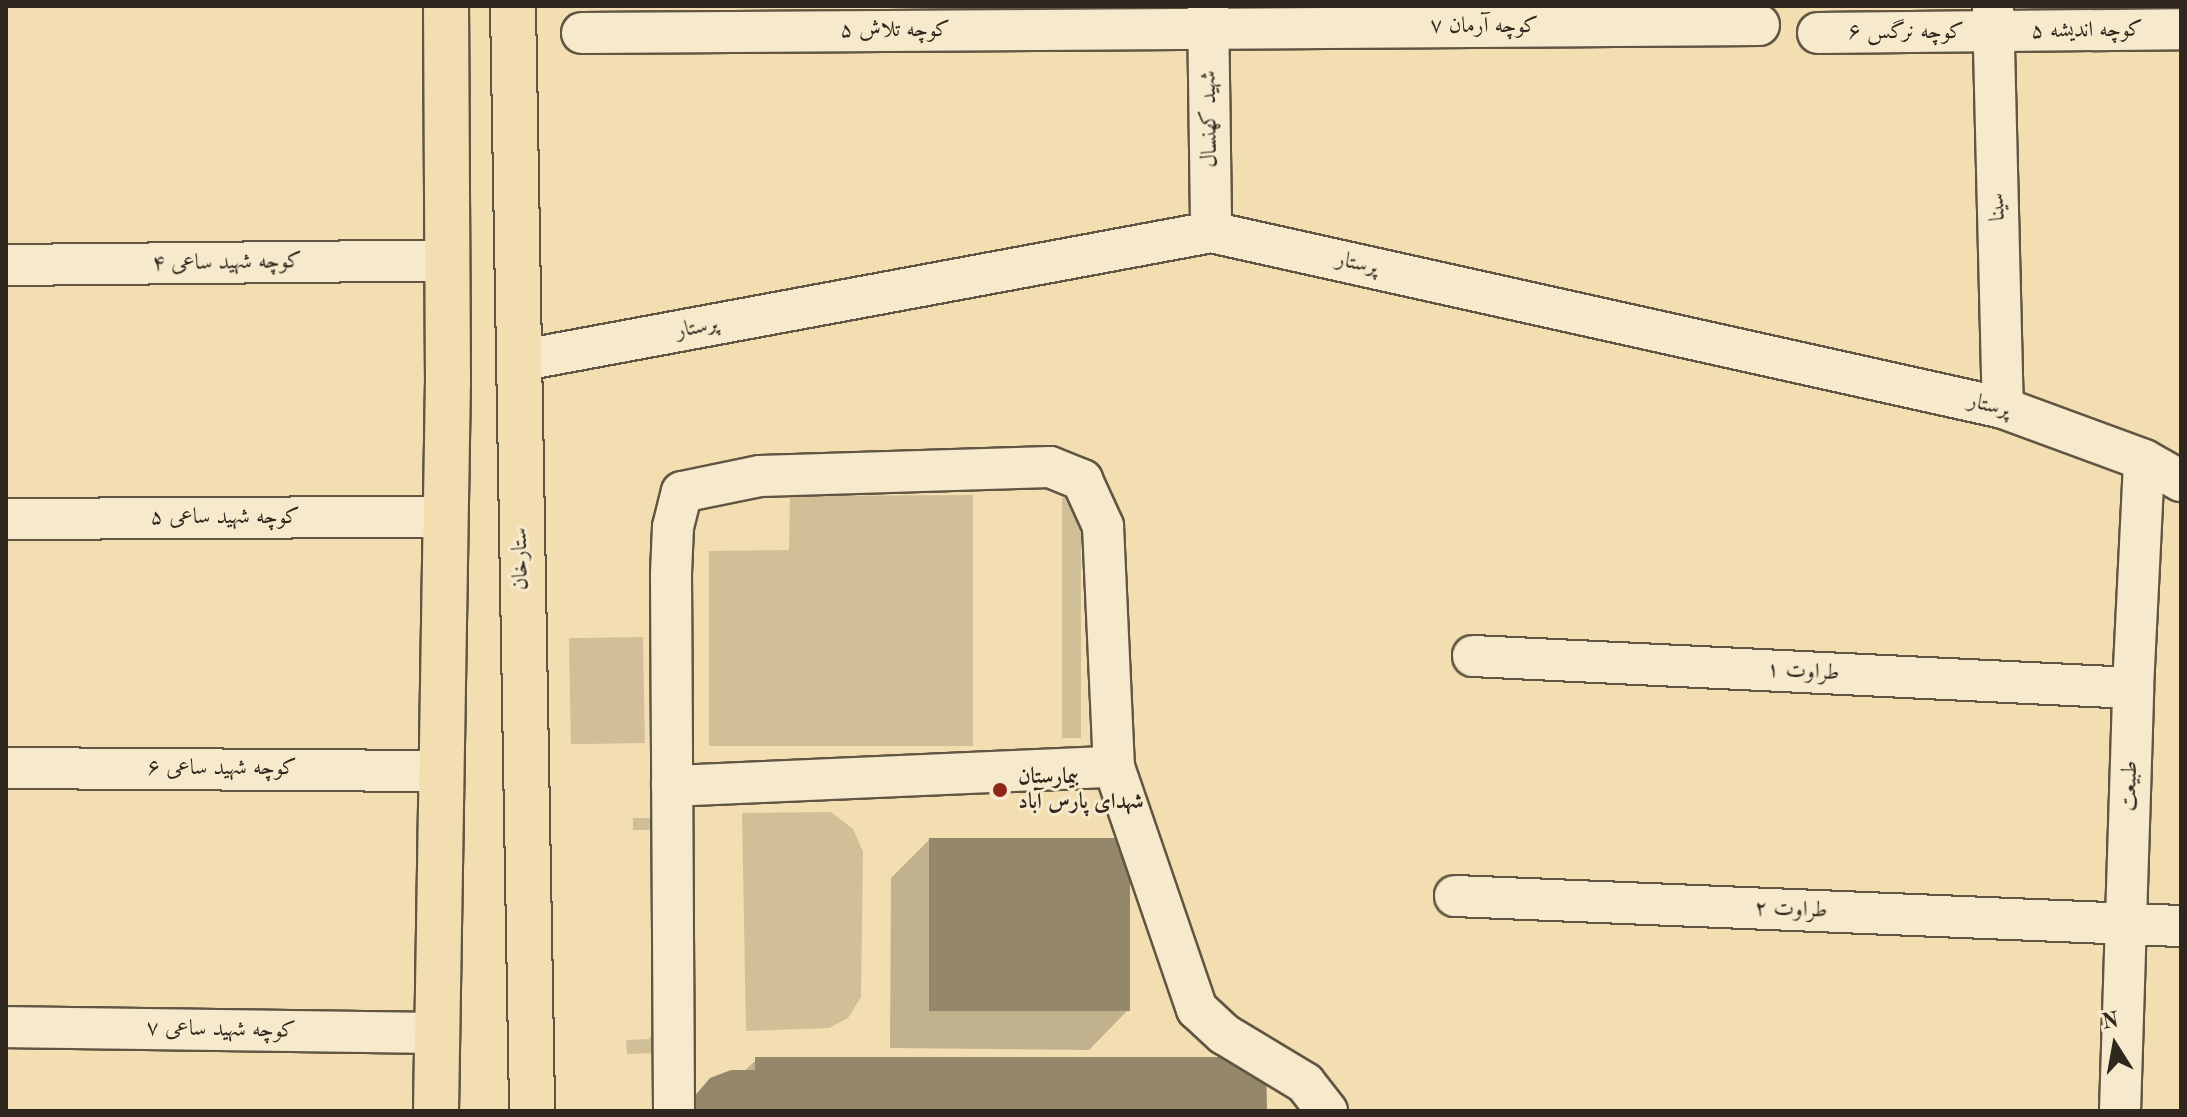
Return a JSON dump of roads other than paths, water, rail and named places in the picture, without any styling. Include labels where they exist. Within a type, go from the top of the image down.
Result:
[{"type":"main road","points":[[436,1111],[445,517],[446,6]]},
{"type":"main road","name":"ستارخان","points":[[513,6],[532,1111]]},
{"type":"street","name":"کوچه آرمان ۷","points":[[1208,17],[1759,25]]},
{"type":"street","name":"کوچه تلاش ۵","points":[[582,33],[1208,17]]},
{"type":"street","name":"شهید کهنسال","points":[[1208,17],[1211,232]]},
{"type":"street","name":"کوچه اندیشه ۵","points":[[1993,20],[2181,29]]},
{"type":"street","name":"کوچه نرگس ۶","points":[[1818,33],[1993,20]]},
{"type":"street","name":"سینا","points":[[1993,20],[2003,408]]},
{"type":"street","name":"پرستار","points":[[518,361],[1211,232],[2003,408],[2144,460],[2181,481]]},
{"type":"street","name":"کوچه شهید ساعی ۴","points":[[6,265],[447,260]]},
{"type":"street","name":"طبیعت","points":[[2120,1111],[2133,688],[2144,460]]},
{"type":"street","points":[[673,1111],[671,574],[673,527],[682,492],[760,476],[1050,467],[1082,480],[1103,526],[1114,767],[1197,1009],[1224,1034],[1305,1083],[1327,1111]]},
{"type":"street","name":"کوچه شهید ساعی ۵","points":[[6,519],[445,517]]},
{"type":"street","name":"طراوت ۱","points":[[1473,656],[2133,688]]},
{"type":"street","points":[[672,786],[1114,767]]},
{"type":"street","name":"کوچه شهید ساعی ۶","points":[[6,768],[439,771]]},
{"type":"street","name":"طراوت ۲","points":[[1455,896],[2181,926]]},
{"type":"street","name":"کوچه شهید ساعی ۷","points":[[6,1027],[436,1033]]},
{"type":"place","name":"بیمارستان شهدای پارس آباد","points":[[1000,790]]}]
